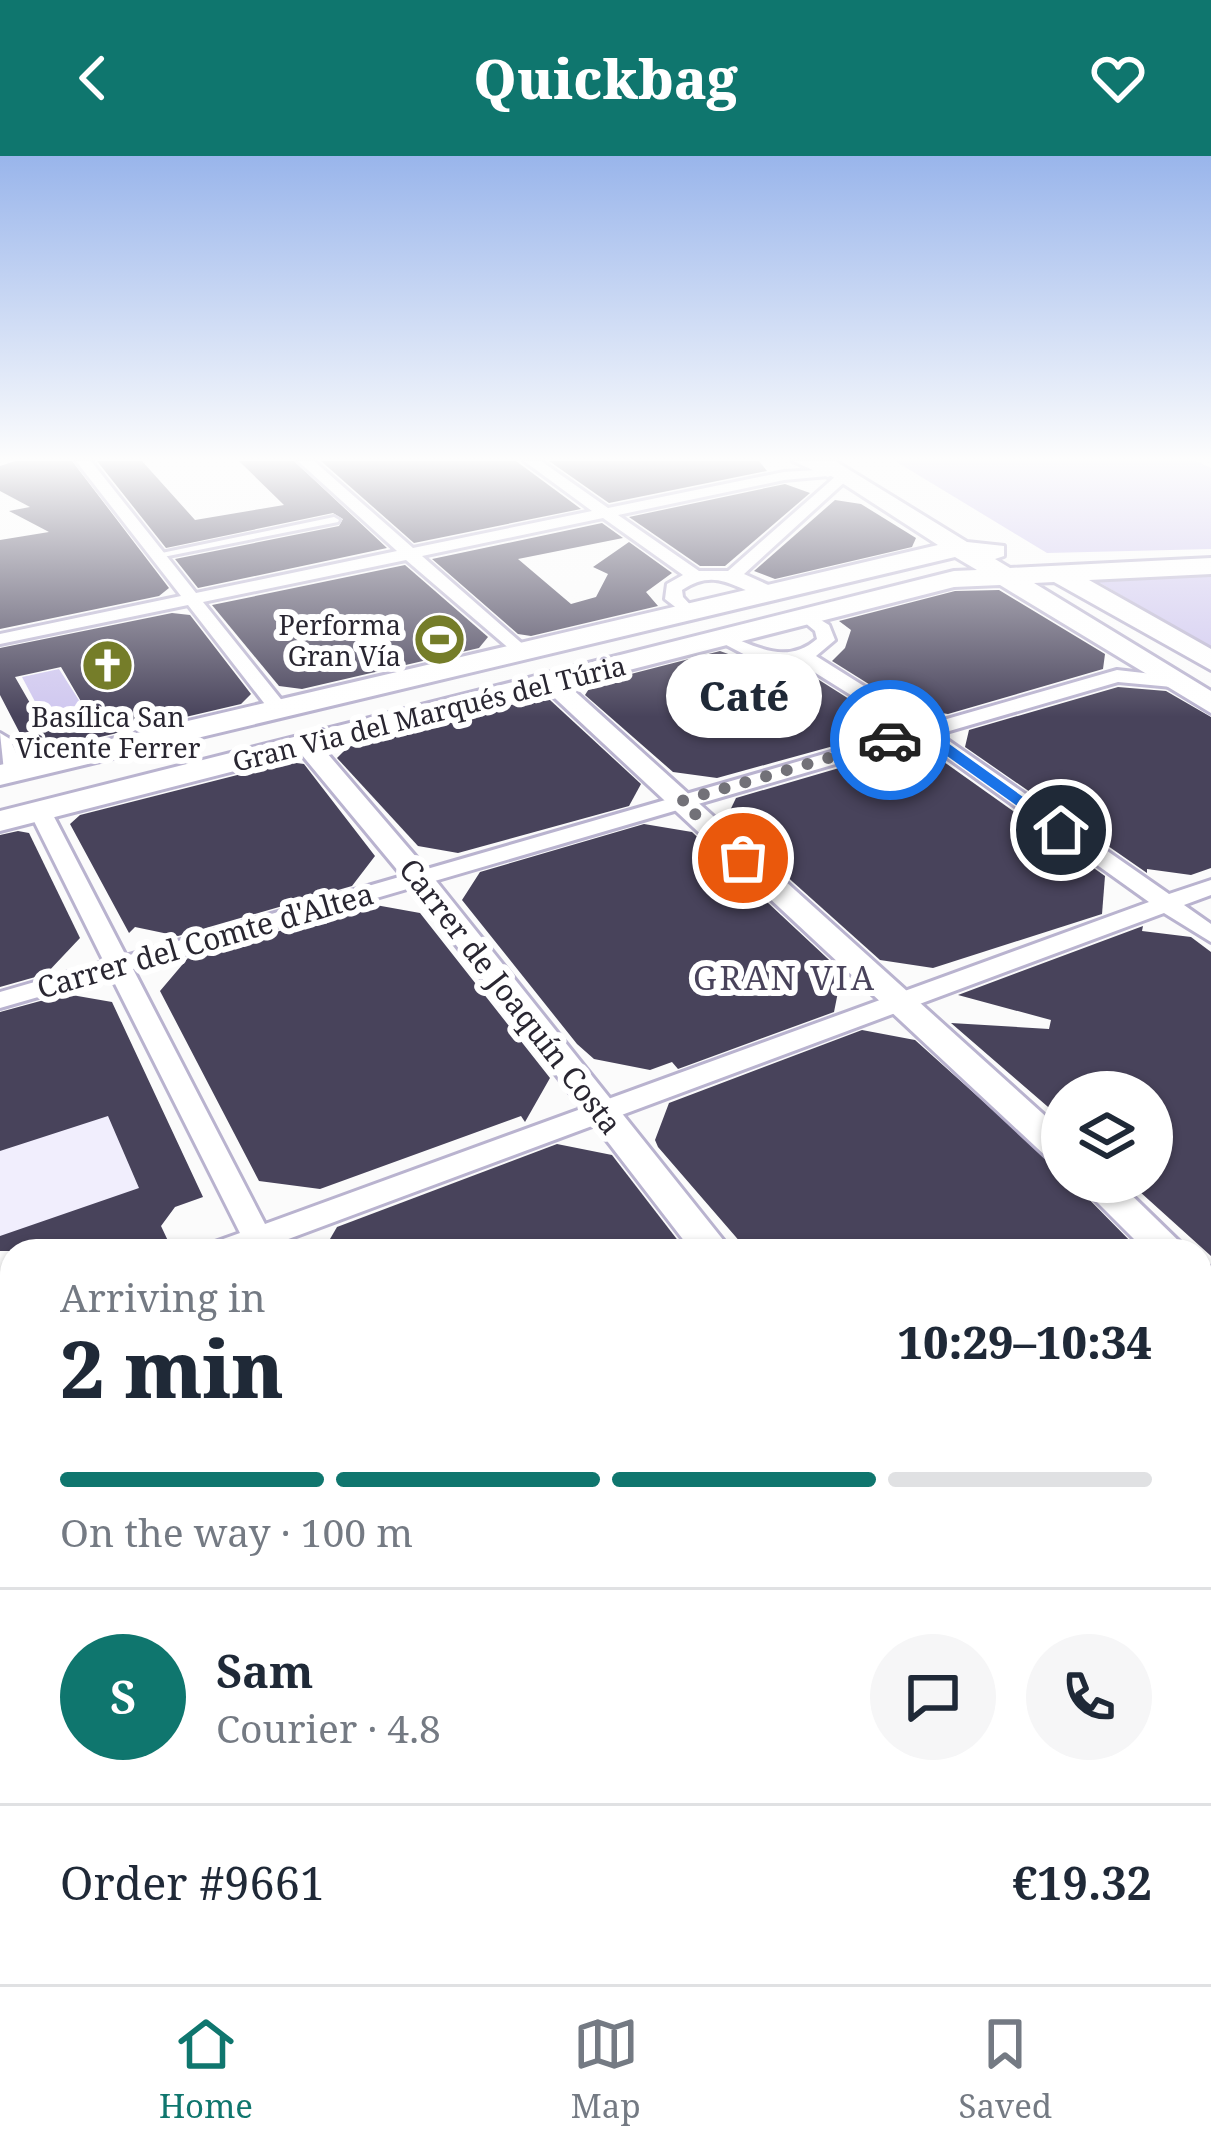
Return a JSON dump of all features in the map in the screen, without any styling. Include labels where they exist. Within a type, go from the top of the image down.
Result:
[{"type":"main road","points":[[951,546],[1008,564],[1211,562]]},
{"type":"main road","points":[[977,546],[1008,564],[1107,641],[1211,704]]},
{"type":"main road","name":"Gran Via del Marqués del Túria","points":[[7,773],[955,549]]},
{"type":"main road","name":"Gran Via del Marqués del Túria","points":[[0,820],[1008,564]]},
{"type":"main road","points":[[1064,567],[1211,661]]},
{"type":"main road","points":[[769,592],[806,616]]},
{"type":"main road","points":[[687,611],[720,638]]},
{"type":"main road","points":[[1107,641],[1141,641],[1162,632]]},
{"type":"main road","points":[[518,651],[565,679]]},
{"type":"main road","points":[[518,651],[519,690]]},
{"type":"main road","points":[[1174,682],[1211,672]]},
{"type":"main road","points":[[311,700],[322,740]]},
{"type":"main road","points":[[243,717],[267,754]]},
{"type":"main road","points":[[55,761],[56,807]]},
{"type":"street","points":[[151,546],[278,708]]},
{"type":"street","points":[[158,555],[202,546]]},
{"type":"street","points":[[401,546],[518,651]]},
{"type":"street","points":[[0,639],[447,546]]},
{"type":"street","points":[[653,546],[695,576]]},
{"type":"street","points":[[733,576],[763,546]]},
{"type":"street","points":[[687,611],[672,593],[676,584],[695,576],[733,576],[769,592]]},
{"type":"street","points":[[802,656],[826,640],[824,629],[806,616]]},
{"type":"street","points":[[720,638],[757,655],[802,656],[922,731],[1211,935]]},
{"type":"street","name":"Carrer del Comte d'Altea","points":[[0,1000],[1117,676],[1174,682]]},
{"type":"street","points":[[565,679],[681,801],[1041,1132]]},
{"type":"street","points":[[0,739],[7,773]]},
{"type":"street","name":"Carrer de Joaquín Costa","points":[[322,740],[419,878],[703,1239]]},
{"type":"street","points":[[56,807],[119,965],[258,1239]]},
{"type":"street","points":[[276,1239],[601,1111],[1211,886]]},
{"type":"street","points":[[1119,1203],[1158,1239]]},
{"type":"shaded area","points":[[1036,546],[1211,546],[1211,549],[1047,553]]},
{"type":"shaded area","points":[[1211,574],[1211,648],[1090,577]]},
{"type":"shaded area","points":[[59,669],[82,705],[41,713],[22,677]]},
{"type":"shaded area","points":[[143,1071],[203,1197],[174,1207],[161,1226],[167,1239],[0,1239],[0,1116]]},
{"type":"building","points":[[0,546],[137,546],[169,588],[159,596],[0,629]]},
{"type":"building","points":[[238,546],[387,548],[198,588],[175,559]]},
{"type":"building","points":[[492,546],[581,546],[518,559],[571,604],[596,597],[608,574],[593,567],[623,546],[635,546],[672,573],[646,592],[658,606],[531,636],[518,634],[432,559]]},
{"type":"building","points":[[671,546],[748,546],[725,566],[700,566]]},
{"type":"building","points":[[782,546],[912,546],[775,579],[754,571]]},
{"type":"building","points":[[405,565],[488,637],[479,648],[302,689],[279,686],[212,605]]},
{"type":"building","points":[[999,590],[1105,654],[1103,669],[948,714],[907,708],[832,661],[845,648],[851,630],[839,621],[955,591]]},
{"type":"building","points":[[172,613],[190,615],[251,694],[241,704],[49,749],[26,745],[0,695],[0,648]],"holes":[[[61,667],[86,710],[38,717],[15,677]]]},
{"type":"building","points":[[720,651],[753,663],[797,666],[876,716],[870,736],[717,778],[673,772],[585,695],[592,684]]},
{"type":"building","points":[[1118,687],[1166,691],[1211,717],[1211,868],[1191,875],[1147,869],[1147,873],[965,747],[969,730]]},
{"type":"building","points":[[538,698],[550,700],[641,784],[629,806],[458,853],[418,846],[337,758],[348,747]]},
{"type":"building","points":[[894,752],[937,757],[1105,876],[1102,914],[933,968],[880,960],[725,821],[736,798]]},
{"type":"building","points":[[289,762],[304,764],[375,856],[352,886],[178,936],[135,927],[129,933],[70,824],[80,815]]},
{"type":"building","points":[[644,824],[692,832],[842,972],[834,1012],[678,1069],[672,1062],[650,1070],[594,1059],[577,1044],[462,900],[480,872]]},
{"type":"building","points":[[29,833],[80,938],[46,974],[0,987],[0,835]]},
{"type":"building","points":[[370,904],[420,913],[550,1078],[525,1122],[521,1116],[320,1189],[259,1181],[160,991],[188,958]]},
{"type":"building","points":[[1143,926],[1142,931],[1191,937],[1211,952],[1211,1239],[1192,1239],[1152,1203],[1173,1203],[1173,1071],[1041,1071],[1041,1101],[951,1023],[1049,1029],[1051,1020],[958,995]]},
{"type":"building","points":[[66,994],[112,1002],[203,1197],[175,1207],[161,1226],[167,1239],[0,1239],[139,1188],[108,1116],[0,1151],[0,1012]]},
{"type":"building","points":[[862,1030],[915,1040],[1041,1153],[1041,1203],[1093,1203],[1128,1239],[738,1239],[655,1140],[669,1103]]},
{"type":"building","points":[[557,1144],[612,1155],[677,1239],[330,1239],[337,1227]]},
{"type":"way so far","points":[[743,858],[681,801],[890,740]]},
{"type":"place","name":"Performa Gran Vía","points":[[440,640]]},
{"type":"place","name":"Basílica San Vicente Ferrer","points":[[108,666]]},
{"type":"place","name":"Caté","points":[[743,858]]},
{"type":"district","name":"GRAN VIA","points":[[785,977]]},
{"type":"route","points":[[890,740],[922,731],[1061,830]]}]
